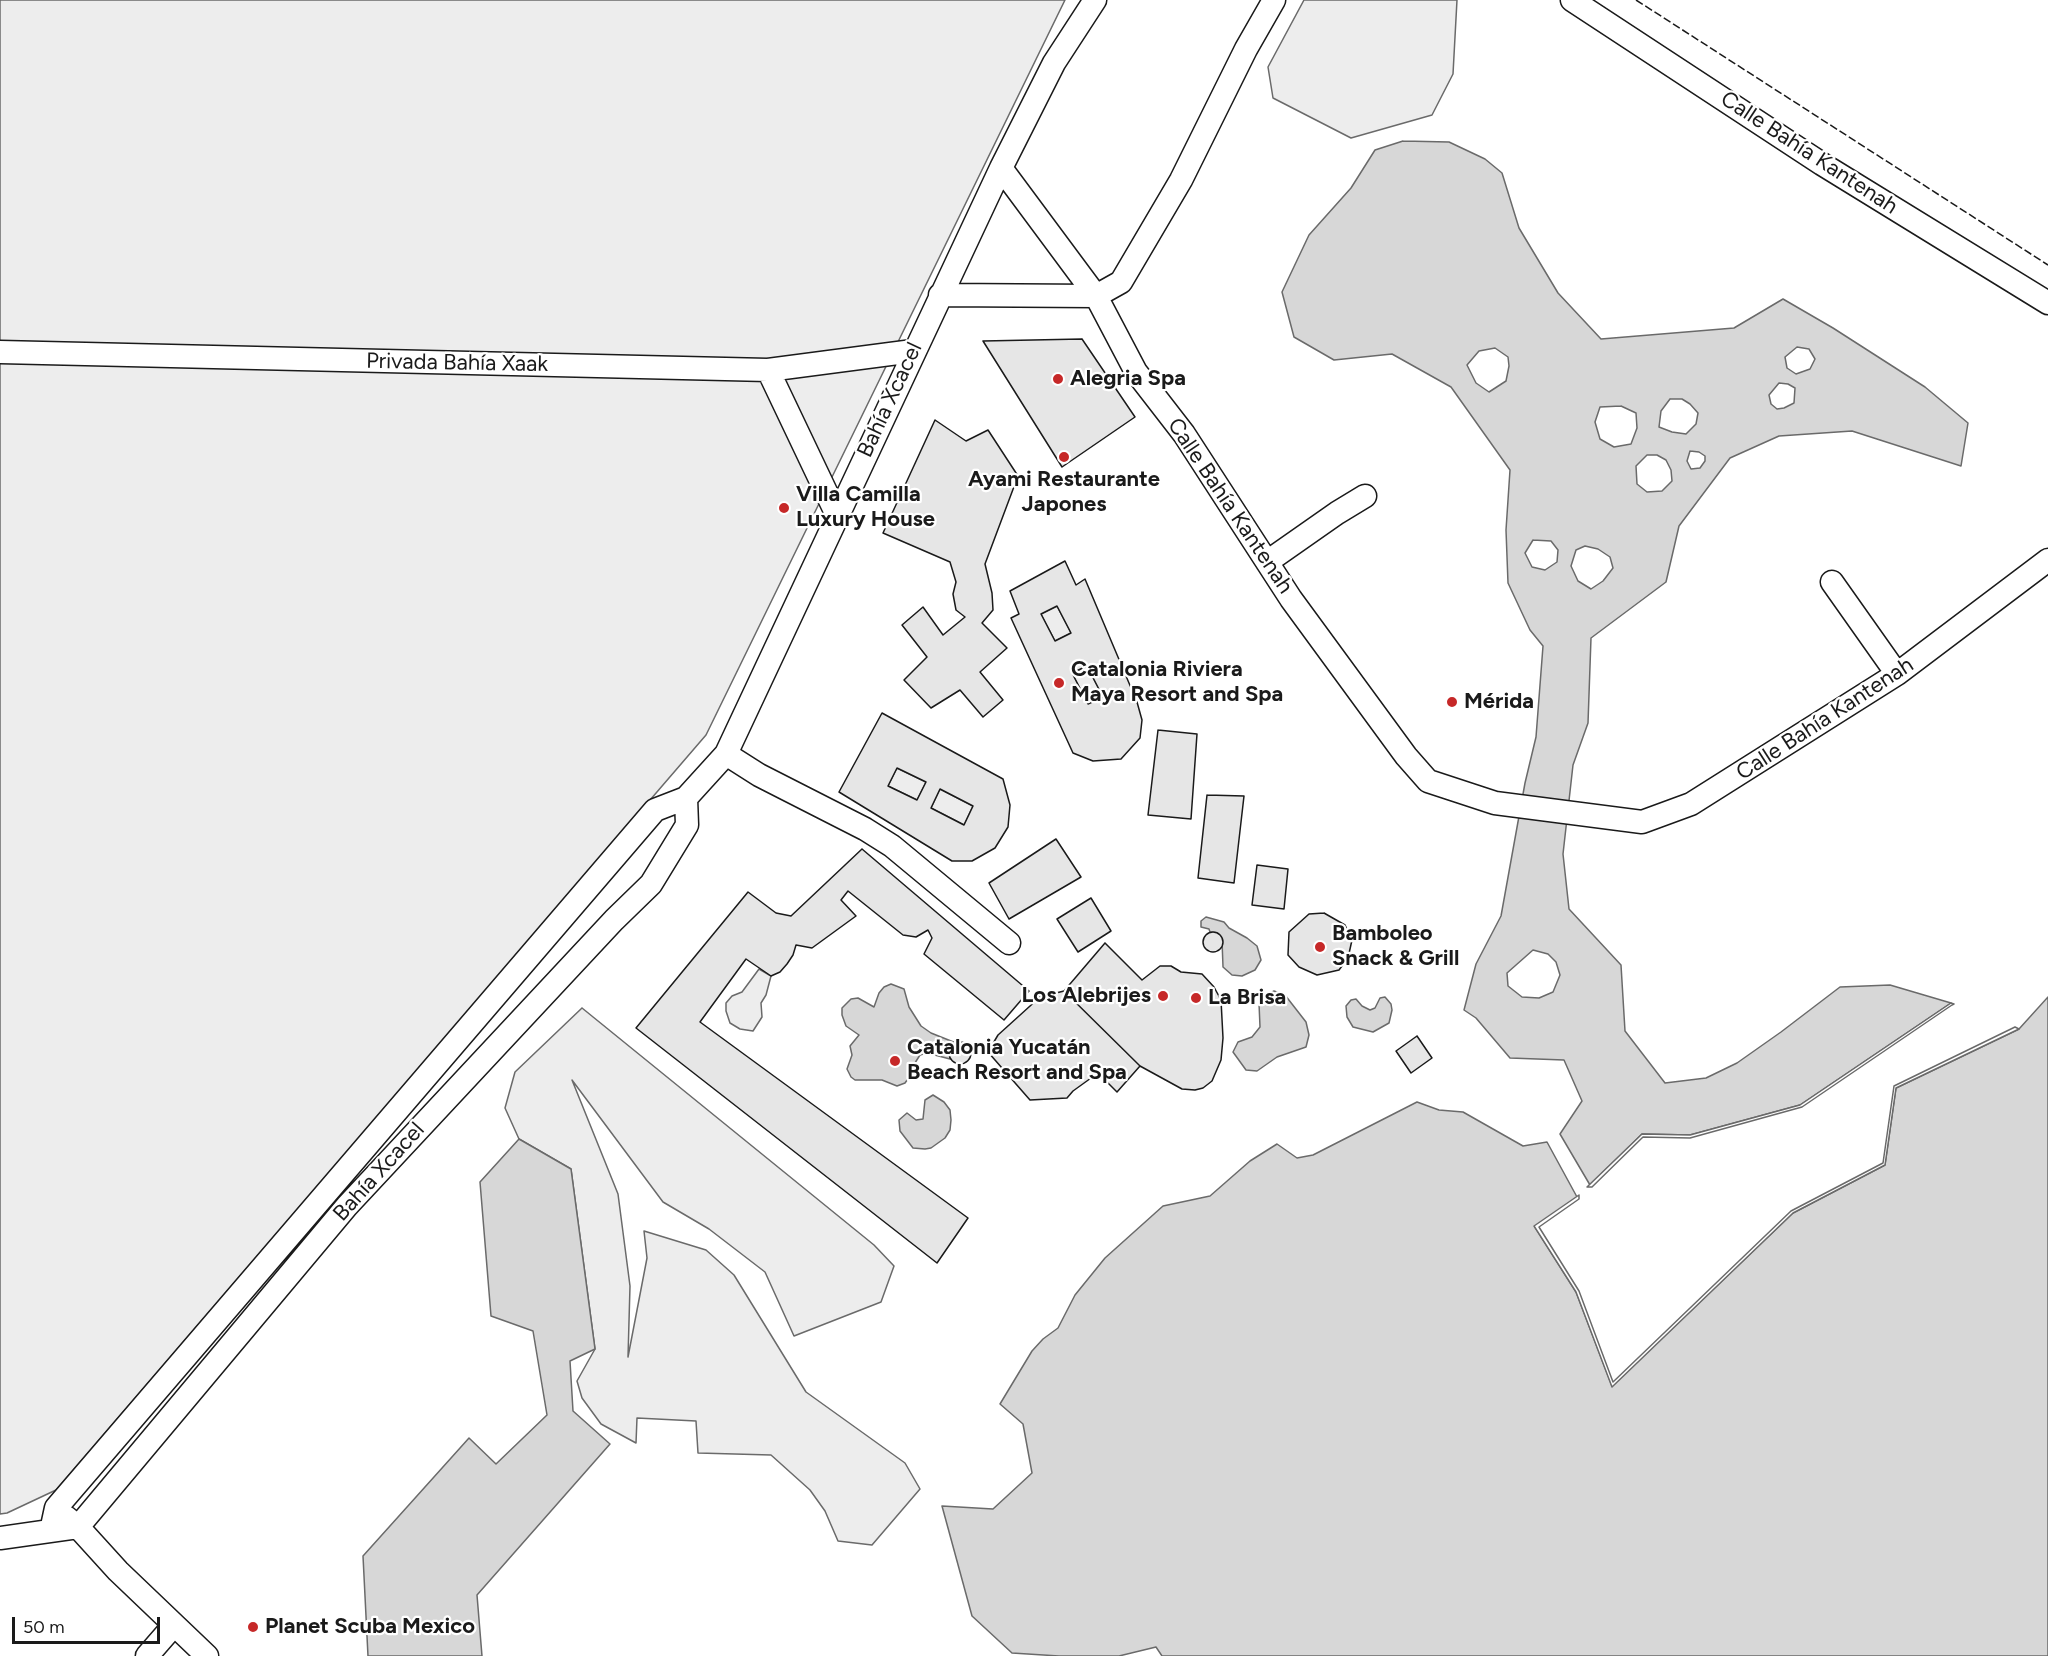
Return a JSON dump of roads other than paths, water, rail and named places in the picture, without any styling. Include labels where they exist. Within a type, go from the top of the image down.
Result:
[{"type":"street","name":"Bahía Xcacel","points":[[51,1531],[56,1508],[655,810],[686,798],[726,754],[913,351],[1001,168],[1054,63],[1095,0]]},
{"type":"street","points":[[940,295],[1096,296],[1121,282],[1181,180],[1246,49],[1274,0]]},
{"type":"street","name":"Calle Bahía Kantenah","points":[[1572,0],[1822,164],[2048,303]]},
{"type":"street","name":"Calle Bahía Kantenah","points":[[1001,168],[1096,296],[1136,372],[1184,434],[1292,599],[1406,756],[1428,781],[1494,803],[1642,822],[1691,804],[1897,674],[2048,560]]},
{"type":"street","name":"Privada Bahía Xaak","points":[[0,352],[768,370],[913,351]]},
{"type":"street","points":[[768,370],[837,515]]},
{"type":"street","points":[[1267,562],[1365,496]]},
{"type":"street","points":[[1832,582],[1897,674]]},
{"type":"street","points":[[726,754],[759,775],[865,829],[892,846],[1009,943]]},
{"type":"street","name":"Bahía Xcacel","points":[[78,1527],[347,1206],[614,920],[651,884],[687,825],[686,798]]},
{"type":"street","points":[[56,1508],[78,1527],[118,1572],[207,1656]]},
{"type":"street","points":[[0,1538],[78,1527]]},
{"type":"street","points":[[147,1656],[174,1625]]},
{"type":"place","name":"Alegria Spa","points":[[1058,379]]},
{"type":"place","name":"Ayami Restaurante Japones","points":[[1064,457]]},
{"type":"place","name":"Villa Camilla Luxury House","points":[[784,508]]},
{"type":"place","name":"Catalonia Riviera Maya Resort and Spa","points":[[1059,683]]},
{"type":"place","name":"Mérida","points":[[1452,702]]},
{"type":"place","name":"Bamboleo Snack & Grill","points":[[1320,947]]},
{"type":"place","name":"Los Alebrijes","points":[[1163,996]]},
{"type":"place","name":"La Brisa","points":[[1196,998]]},
{"type":"place","name":"Catalonia Yucatán Beach Resort and Spa","points":[[895,1061]]},
{"type":"place","name":"Planet Scuba Mexico","points":[[253,1627]]}]
